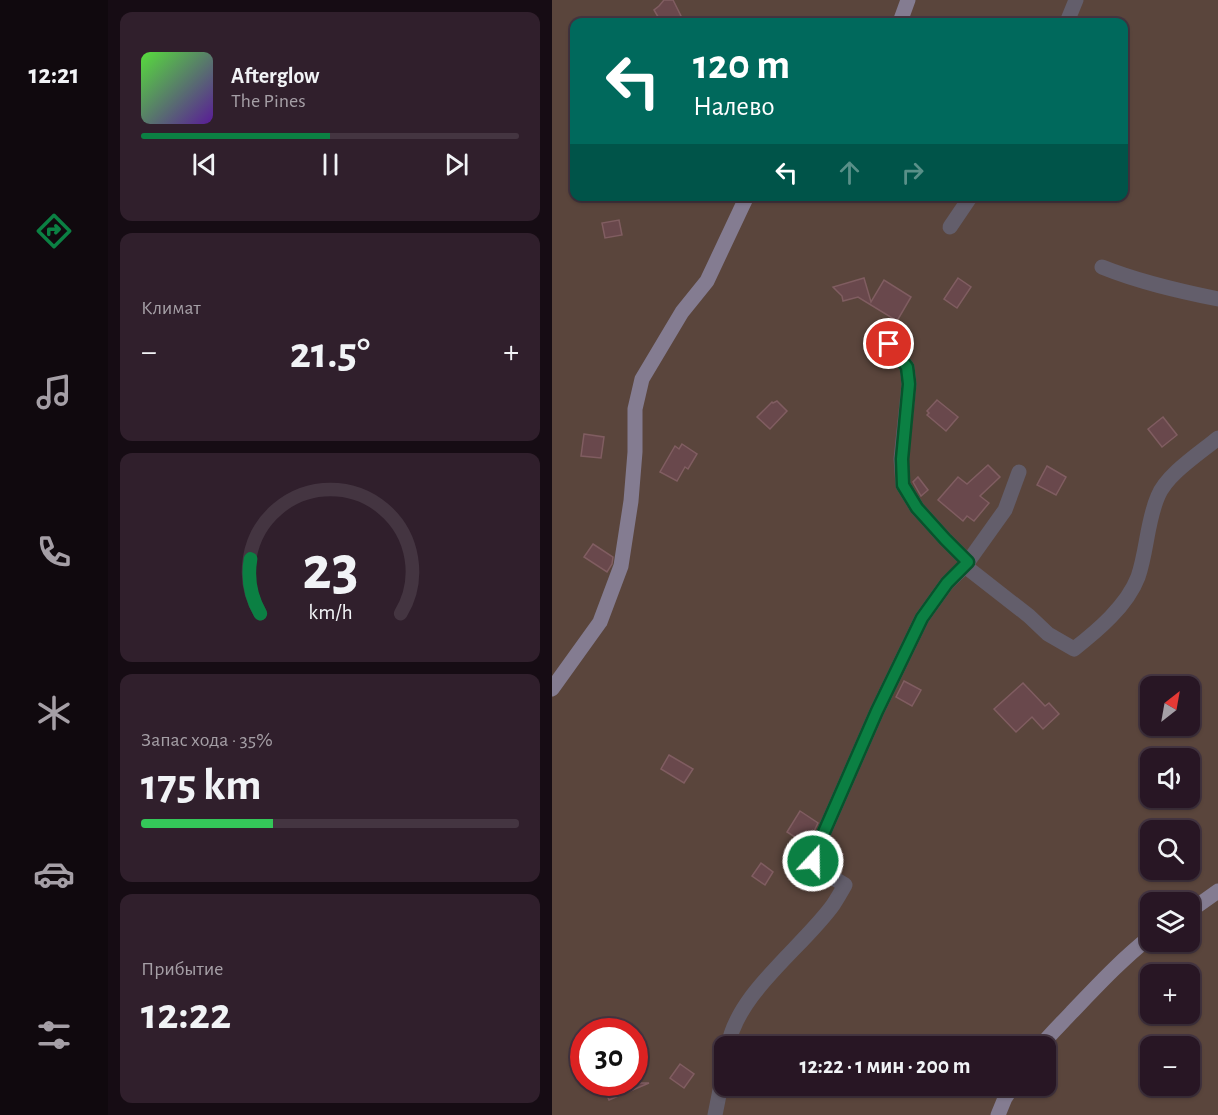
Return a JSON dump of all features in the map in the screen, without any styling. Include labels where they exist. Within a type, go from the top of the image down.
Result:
[{"type":"street","points":[[901,18],[908,0]]},
{"type":"street","points":[[1069,18],[1076,0]]},
{"type":"street","points":[[552,689],[600,622],[621,566],[631,501],[635,452],[635,409],[642,379],[682,312],[707,281],[745,201]]},
{"type":"street","points":[[950,228],[968,201]]},
{"type":"street","points":[[1102,267],[1126,277],[1218,299]]},
{"type":"street","points":[[889,344],[907,367],[909,384],[902,459],[903,485],[917,508],[966,564],[1048,634],[1074,649],[1093,634],[1126,600],[1137,578],[1159,494],[1174,474],[1218,438]]},
{"type":"street","points":[[730,1036],[747,1001],[833,905],[845,885],[815,867],[813,861],[818,845],[877,711],[922,618],[947,583],[966,564],[1005,510],[1019,472]]},
{"type":"street","points":[[1200,904],[1218,891]]},
{"type":"street","points":[[1049,1036],[1104,978],[1140,946]]},
{"type":"street","points":[[715,1115],[720,1096]]},
{"type":"street","points":[[998,1115],[1006,1096]]},
{"type":"shaded area","points":[[552,0],[1218,0],[1218,1115],[552,1115]]},
{"type":"building","points":[[664,0],[673,0],[681,16],[659,18],[654,10]]},
{"type":"building","points":[[619,220],[622,235],[605,238],[602,223]]},
{"type":"building","points":[[864,278],[871,302],[884,280],[911,297],[897,321],[858,297],[843,301],[842,296],[833,287]]},
{"type":"building","points":[[958,278],[971,287],[957,308],[944,299]]},
{"type":"building","points":[[937,400],[958,417],[946,431],[927,415],[929,413],[927,411]]},
{"type":"building","points":[[777,401],[787,411],[770,429],[757,417],[772,402]]},
{"type":"building","points":[[1163,417],[1177,435],[1162,447],[1148,429]]},
{"type":"building","points":[[584,434],[604,437],[601,458],[581,456]]},
{"type":"building","points":[[682,444],[697,454],[688,469],[685,467],[677,481],[660,472],[675,446],[679,449]]},
{"type":"building","points":[[988,465],[1000,477],[980,496],[989,503],[974,521],[967,516],[963,521],[938,500],[958,477],[967,484]]},
{"type":"building","points":[[1047,466],[1066,477],[1056,495],[1037,485]]},
{"type":"building","points":[[918,477],[928,490],[921,496],[913,482]]},
{"type":"building","points":[[593,544],[613,557],[607,572],[584,557]]},
{"type":"building","points":[[904,681],[921,690],[912,706],[896,697]]},
{"type":"building","points":[[1023,683],[1045,706],[1049,703],[1059,714],[1043,729],[1032,717],[1016,732],[994,709]]},
{"type":"building","points":[[669,755],[693,769],[684,783],[661,769]]},
{"type":"building","points":[[800,811],[818,823],[807,845],[787,832]]},
{"type":"building","points":[[829,845],[843,854],[834,867],[823,861]]},
{"type":"building","points":[[761,863],[773,872],[765,885],[752,876]]},
{"type":"building","points":[[680,1064],[694,1074],[684,1088],[670,1078]]},
{"type":"route","points":[[813,861],[877,711],[922,618],[947,583],[968,562],[917,508],[903,485],[902,459],[909,384],[907,367],[889,344]]}]
